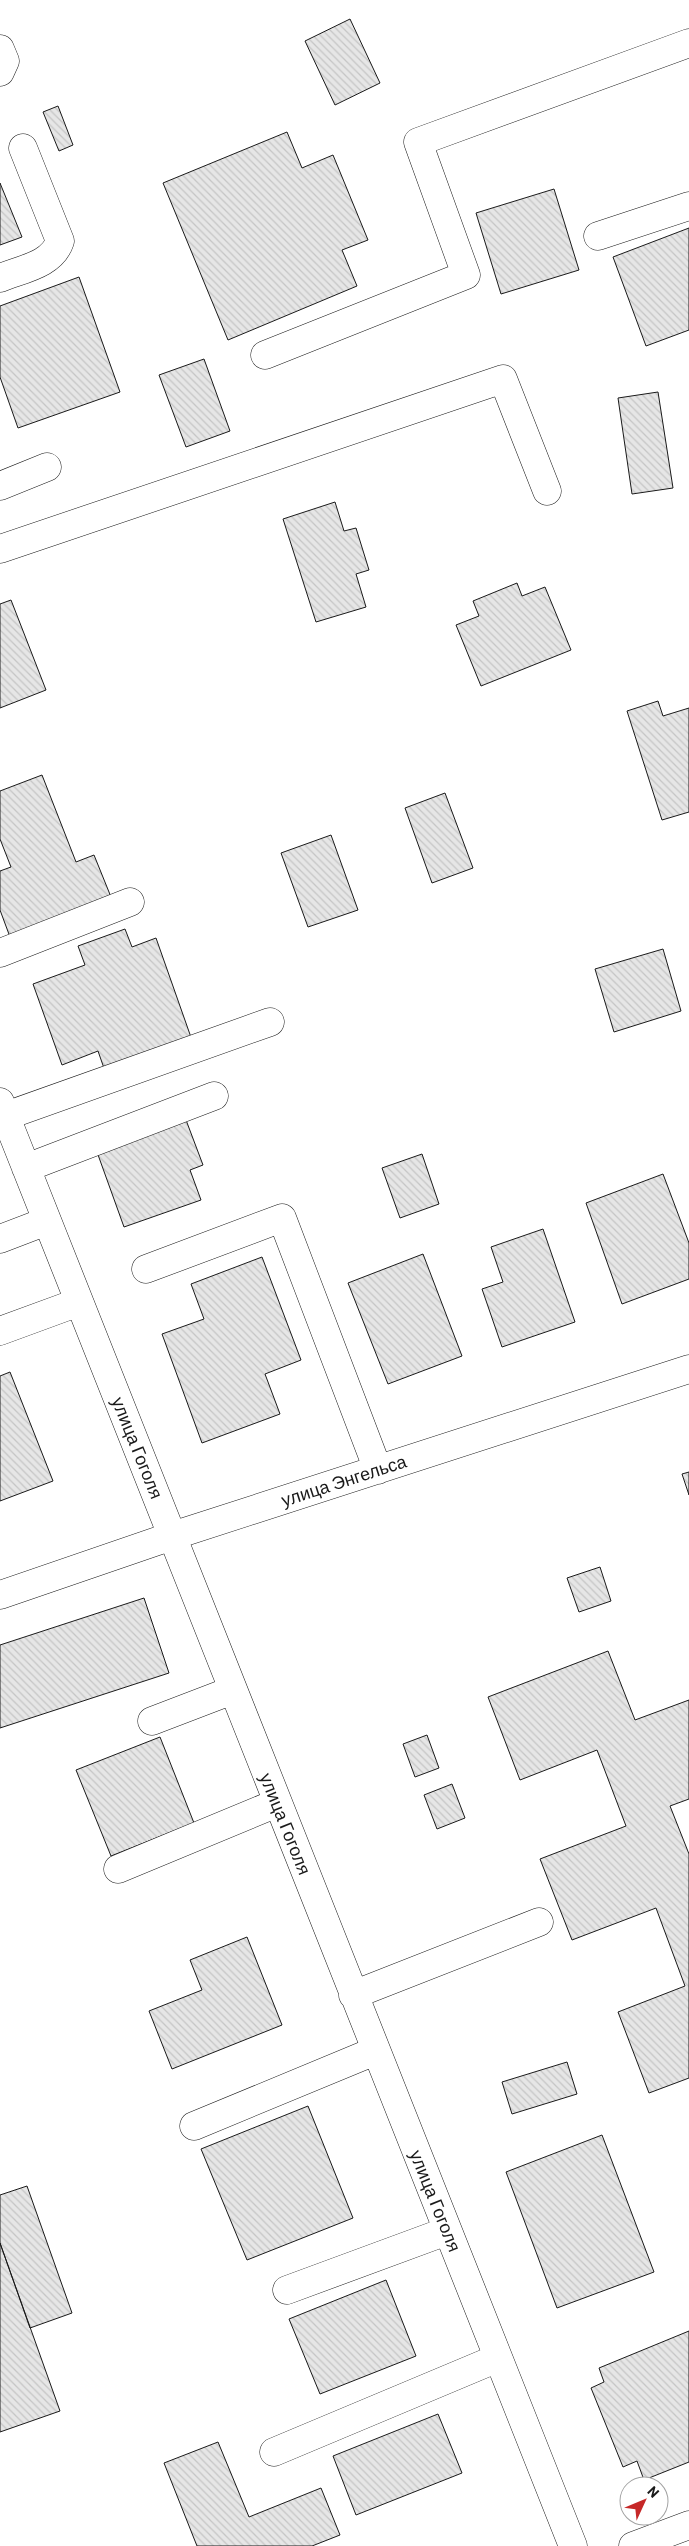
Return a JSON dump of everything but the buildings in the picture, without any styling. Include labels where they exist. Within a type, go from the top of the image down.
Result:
[{"type":"street","points":[[265,355],[466,275],[418,142],[689,42]]},
{"type":"street","points":[[0,49],[6,61],[0,72]]},
{"type":"street","points":[[0,278],[47,260],[56,252],[60,241],[23,148]]},
{"type":"street","points":[[598,236],[689,206]]},
{"type":"street","points":[[0,549],[503,379],[547,492]]},
{"type":"street","points":[[2,479],[48,467]]},
{"type":"street","points":[[0,953],[130,902]]},
{"type":"street","points":[[2,1112],[270,1022]]},
{"type":"street","points":[[26,1168],[214,1096]]},
{"type":"street","name":"улица Гоголя","points":[[2,1112],[26,1168],[573,2546]]},
{"type":"street","points":[[146,1269],[282,1218],[378,1470]]},
{"type":"street","points":[[0,1239],[47,1221]]},
{"type":"street","points":[[0,1331],[79,1302]]},
{"type":"street","name":"улица Энгельса","points":[[0,1595],[172,1536],[689,1369]]},
{"type":"street","points":[[152,1721],[233,1690]]},
{"type":"street","points":[[118,1868],[277,1803]]},
{"type":"street","points":[[353,1995],[539,1922]]},
{"type":"street","points":[[194,2126],[375,2051]]},
{"type":"street","points":[[287,2290],[447,2231]]},
{"type":"street","points":[[274,2452],[498,2358]]},
{"type":"street","points":[[634,2546],[689,2525]]}]
